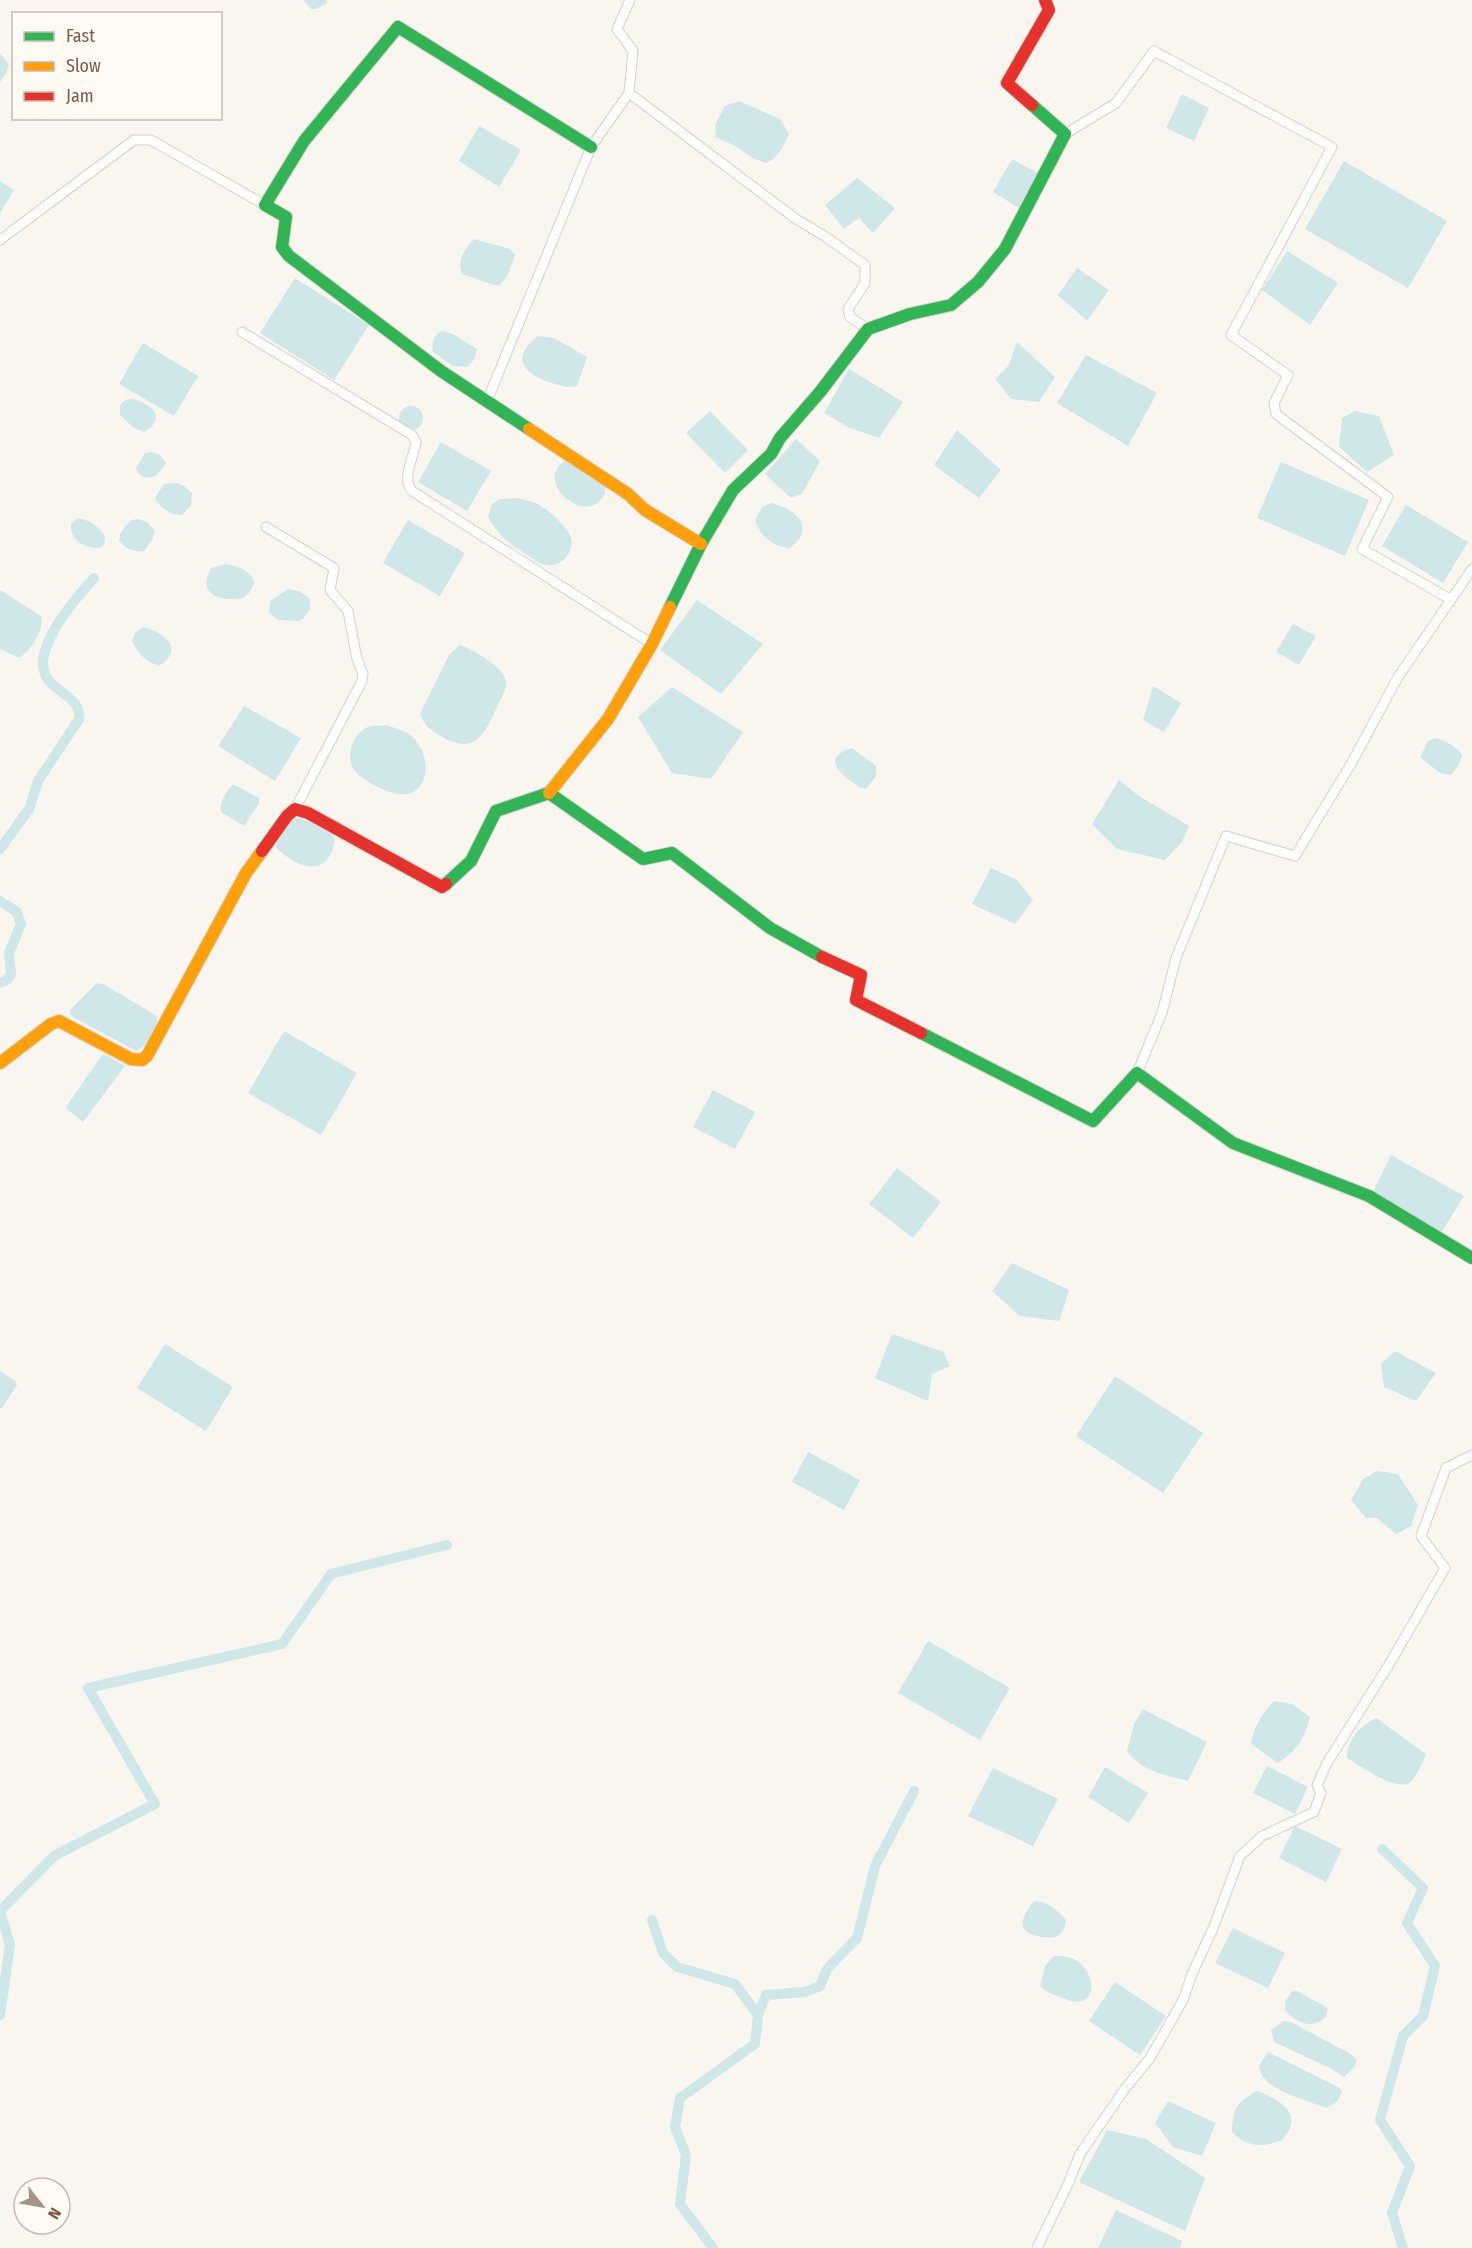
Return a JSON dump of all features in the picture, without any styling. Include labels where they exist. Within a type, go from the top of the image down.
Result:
[{"type":"street","points":[[487,401],[591,147],[629,93],[633,51],[617,29],[630,0]]},
{"type":"street","points":[[1045,0],[1049,10],[1007,83],[1065,134]]},
{"type":"street","points":[[265,206],[304,141],[398,27],[591,147]]},
{"type":"street","points":[[295,809],[308,813],[442,887],[471,861],[496,811],[549,793],[608,720],[652,644],[701,544],[733,490],[771,454],[780,438],[820,392],[868,329],[910,314],[951,305],[978,282],[1005,249],[1065,134],[1116,103],[1154,51],[1332,147],[1231,335],[1288,375],[1274,403],[1276,414],[1388,497],[1362,549],[1450,599]]},
{"type":"street","points":[[629,93],[796,219],[865,265],[865,283],[848,309],[850,318],[868,329]]},
{"type":"street","points":[[0,240],[134,140],[151,140],[286,218],[288,221],[282,247],[284,251],[441,371],[628,494],[645,510],[701,544]]},
{"type":"street","points":[[243,332],[412,435],[416,442],[407,483],[412,491],[652,644]]},
{"type":"street","points":[[0,1063],[51,1024],[59,1021],[131,1059],[142,1060],[147,1056],[246,873],[287,816],[295,809],[362,681],[363,674],[357,659],[348,611],[330,590],[334,568],[266,527]]},
{"type":"street","points":[[549,793],[643,859],[672,854],[771,928],[815,954],[861,975],[856,1000],[1093,1121],[1137,1073],[1162,1013],[1176,958],[1226,836],[1295,856],[1351,764],[1398,677],[1472,569]]},
{"type":"street","points":[[1137,1073],[1233,1143],[1370,1196],[1472,1258]]},
{"type":"street","points":[[1037,2248],[1080,2154],[1124,2090],[1150,2058],[1183,2000],[1240,1856],[1262,1836],[1314,1812],[1320,1792],[1317,1785],[1327,1763],[1390,1663],[1445,1568],[1420,1536],[1446,1468],[1472,1455]]},
{"type":"water","points":[[303,0],[326,0],[327,3],[311,9]]},
{"type":"water","points":[[0,53],[9,64],[0,82]]},
{"type":"water","points":[[1182,94],[1209,108],[1194,141],[1166,128]]},
{"type":"water","points":[[739,101],[780,119],[789,134],[777,155],[766,163],[752,158],[737,147],[716,137],[715,125],[725,106]]},
{"type":"water","points":[[479,126],[521,150],[499,187],[459,161]]},
{"type":"water","points":[[1012,159],[1038,173],[1019,208],[993,192]]},
{"type":"water","points":[[1344,161],[1447,221],[1408,288],[1305,229]]},
{"type":"water","points":[[857,178],[895,208],[873,233],[859,218],[844,229],[825,205]]},
{"type":"water","points":[[0,181],[14,190],[0,213]]},
{"type":"water","points":[[474,239],[510,249],[515,255],[508,275],[500,285],[462,274],[461,259],[464,251]]},
{"type":"water","points":[[1287,251],[1338,283],[1310,325],[1262,290]]},
{"type":"water","points":[[1077,268],[1109,290],[1087,321],[1058,295]]},
{"type":"water","points":[[295,278],[369,325],[334,380],[260,333]]},
{"type":"water","points":[[442,331],[453,334],[477,349],[475,358],[468,367],[453,366],[433,352],[433,340]]},
{"type":"water","points":[[538,336],[554,338],[587,357],[577,386],[565,387],[547,382],[530,373],[525,367],[522,360],[523,353]]},
{"type":"water","points":[[1017,342],[1055,377],[1039,402],[1011,399],[995,379],[1009,365]]},
{"type":"water","points":[[143,343],[198,376],[174,416],[119,384]]},
{"type":"water","points":[[1086,355],[1157,393],[1128,446],[1057,403]]},
{"type":"water","points":[[849,369],[903,402],[879,438],[848,427],[824,413]]},
{"type":"water","points":[[133,399],[146,404],[156,417],[151,427],[144,432],[134,428],[120,415],[120,405],[125,400]]},
{"type":"water","points":[[411,406],[419,410],[423,418],[419,426],[411,430],[403,426],[399,418],[403,410]]},
{"type":"water","points":[[710,411],[748,450],[725,473],[686,433]]},
{"type":"water","points":[[1355,411],[1379,416],[1394,455],[1367,472],[1339,447],[1342,418]]},
{"type":"water","points":[[957,430],[1001,470],[979,498],[934,465]]},
{"type":"water","points":[[796,439],[820,461],[802,494],[791,498],[765,474]]},
{"type":"water","points":[[441,442],[491,471],[467,511],[418,482]]},
{"type":"water","points":[[152,452],[160,455],[166,463],[156,476],[144,477],[136,468],[145,453]]},
{"type":"water","points":[[566,460],[600,480],[605,486],[603,496],[593,505],[584,506],[573,503],[564,497],[558,488],[555,478],[557,469]]},
{"type":"water","points":[[1281,462],[1369,500],[1345,556],[1257,518]]},
{"type":"water","points":[[177,483],[192,493],[191,506],[182,515],[166,510],[155,498],[164,484]]},
{"type":"water","points":[[517,498],[540,505],[566,528],[572,543],[569,553],[562,561],[553,565],[538,562],[507,541],[496,529],[488,517],[492,504],[500,499]]},
{"type":"water","points":[[771,503],[795,514],[800,520],[802,533],[790,548],[768,540],[757,526],[755,520],[762,507]]},
{"type":"water","points":[[1406,505],[1468,542],[1443,583],[1382,546]]},
{"type":"water","points":[[78,518],[100,529],[105,536],[104,545],[99,548],[88,546],[75,539],[71,524]]},
{"type":"water","points":[[132,520],[147,522],[155,531],[144,551],[130,549],[119,541],[125,526]]},
{"type":"water","points":[[408,520],[465,553],[440,596],[383,563]]},
{"type":"water","points":[[226,564],[243,569],[252,578],[254,583],[250,592],[243,598],[227,599],[213,595],[209,590],[207,577],[211,568]]},
{"type":"water","points":[[288,589],[299,591],[309,598],[308,611],[299,621],[278,620],[269,612],[270,601]]},
{"type":"water","points":[[0,590],[41,616],[41,627],[36,640],[19,658],[0,649]]},
{"type":"water","points":[[697,600],[763,644],[721,694],[660,650]]},
{"type":"water","points":[[1293,624],[1316,636],[1299,665],[1276,652]]},
{"type":"water","points":[[143,627],[158,633],[169,642],[171,653],[167,660],[159,666],[142,656],[132,641],[136,632]]},
{"type":"water","points":[[460,645],[494,664],[504,675],[506,681],[505,691],[482,734],[470,743],[462,744],[452,742],[434,732],[420,714],[449,655]]},
{"type":"water","points":[[1153,686],[1181,703],[1164,732],[1143,720]]},
{"type":"water","points":[[672,687],[743,732],[711,779],[672,773],[638,717]]},
{"type":"water","points":[[244,706],[301,738],[275,781],[218,746]]},
{"type":"water","points":[[387,725],[409,734],[424,755],[426,763],[423,780],[412,793],[397,794],[369,783],[355,771],[350,761],[353,743],[363,729]]},
{"type":"water","points":[[1437,738],[1455,747],[1462,756],[1451,775],[1440,773],[1420,757],[1428,741]]},
{"type":"water","points":[[852,748],[876,766],[876,776],[866,789],[848,779],[837,768],[836,757]]},
{"type":"water","points":[[1119,780],[1139,796],[1189,826],[1182,842],[1165,860],[1117,849],[1092,824]]},
{"type":"water","points":[[233,784],[259,798],[259,803],[244,826],[221,812],[220,809],[222,801]]},
{"type":"water","points":[[296,818],[323,828],[335,839],[332,852],[320,865],[303,865],[276,848],[282,831]]},
{"type":"water","points":[[991,868],[1017,880],[1033,900],[1015,924],[972,904]]},
{"type":"water","points":[[97,983],[105,985],[157,1016],[154,1031],[140,1049],[136,1051],[70,1014],[70,1010]]},
{"type":"water","points":[[284,1031],[357,1073],[321,1135],[248,1093]]},
{"type":"water","points":[[102,1055],[125,1066],[83,1122],[66,1107]]},
{"type":"water","points":[[713,1090],[755,1112],[735,1149],[693,1127]]},
{"type":"water","points":[[1391,1155],[1464,1196],[1441,1233],[1373,1192]]},
{"type":"water","points":[[897,1168],[941,1202],[913,1238],[869,1204]]},
{"type":"water","points":[[1012,1263],[1069,1290],[1059,1321],[1020,1316],[992,1291]]},
{"type":"water","points":[[892,1334],[943,1352],[950,1366],[932,1374],[928,1401],[875,1378]]},
{"type":"water","points":[[165,1344],[233,1387],[206,1431],[137,1388]]},
{"type":"water","points":[[1395,1351],[1436,1373],[1416,1401],[1384,1387],[1381,1364]]},
{"type":"water","points":[[0,1371],[15,1381],[17,1385],[2,1408],[0,1408]]},
{"type":"water","points":[[1115,1376],[1203,1433],[1163,1493],[1076,1436]]},
{"type":"water","points":[[808,1452],[860,1480],[844,1510],[792,1482]]},
{"type":"water","points":[[1377,1471],[1398,1474],[1418,1505],[1411,1526],[1396,1534],[1377,1518],[1366,1518],[1351,1500],[1363,1479]]},
{"type":"water","points":[[928,1641],[1010,1688],[980,1740],[898,1693]]},
{"type":"water","points":[[1274,1701],[1292,1704],[1310,1717],[1299,1744],[1278,1763],[1251,1744],[1259,1721]]},
{"type":"water","points":[[1143,1709],[1207,1742],[1188,1781],[1147,1768],[1127,1751],[1134,1724]]},
{"type":"water","points":[[1376,1718],[1426,1754],[1409,1783],[1403,1785],[1386,1781],[1347,1758],[1352,1739],[1365,1725]]},
{"type":"water","points":[[1267,1766],[1308,1787],[1295,1814],[1253,1793]]},
{"type":"water","points":[[1105,1767],[1148,1793],[1129,1823],[1088,1797]]},
{"type":"water","points":[[993,1768],[1058,1799],[1033,1846],[968,1816]]},
{"type":"water","points":[[1295,1826],[1342,1849],[1326,1882],[1279,1858]]},
{"type":"water","points":[[1034,1901],[1043,1902],[1052,1907],[1066,1920],[1059,1935],[1043,1937],[1024,1929],[1023,1919]]},
{"type":"water","points":[[1233,1928],[1285,1953],[1268,1988],[1215,1963]]},
{"type":"water","points":[[1054,1956],[1069,1957],[1080,1963],[1087,1972],[1091,1982],[1091,1991],[1086,1998],[1078,2002],[1065,1999],[1040,1986],[1045,1966]]},
{"type":"water","points":[[1115,1982],[1166,2016],[1140,2055],[1089,2021]]},
{"type":"water","points":[[1292,1991],[1297,1991],[1328,2008],[1326,2016],[1321,2021],[1310,2024],[1294,2019],[1285,2010],[1285,2002]]},
{"type":"water","points":[[1283,2021],[1291,2022],[1349,2053],[1357,2060],[1354,2067],[1344,2077],[1274,2042],[1271,2030]]},
{"type":"water","points":[[1268,2052],[1340,2088],[1342,2091],[1337,2102],[1326,2108],[1270,2084],[1261,2073],[1259,2066]]},
{"type":"water","points":[[1257,2091],[1282,2104],[1290,2114],[1290,2128],[1282,2140],[1255,2145],[1243,2141],[1232,2132],[1233,2117],[1237,2107],[1244,2099]]},
{"type":"water","points":[[1168,2101],[1216,2123],[1202,2156],[1173,2147],[1155,2123]]},
{"type":"water","points":[[1107,2130],[1146,2139],[1205,2178],[1185,2231],[1079,2182]]},
{"type":"water","points":[[1116,2210],[1182,2241],[1180,2248],[1098,2248]]},
{"type":"waterway","points":[[0,849],[29,809],[38,781],[79,719],[77,706],[49,681],[44,669],[44,656],[48,641],[56,626],[94,578]]},
{"type":"waterway","points":[[0,901],[17,912],[21,924],[9,953],[11,974],[7,980],[0,983]]},
{"type":"waterway","points":[[0,2015],[10,1945],[0,1911],[54,1856],[155,1804],[88,1688],[282,1644],[331,1574],[447,1545]]},
{"type":"waterway","points":[[713,2248],[680,2204],[686,2155],[675,2127],[680,2098],[755,2044],[758,2015],[766,1995],[805,1992],[820,1986],[827,1969],[857,1938],[875,1866],[914,1791]]},
{"type":"waterway","points":[[1382,1849],[1423,1888],[1407,1923],[1435,1966],[1423,2016],[1403,2036],[1380,2120],[1410,2166],[1392,2213],[1403,2248]]},
{"type":"waterway","points":[[652,1920],[663,1953],[677,1967],[735,1984],[758,2015]]},
{"type":"traffic: fast","points":[[529,429],[441,371],[289,256],[282,247],[286,217],[265,205],[304,141],[398,27],[591,147]]},
{"type":"traffic: fast","points":[[670,607],[701,544],[733,490],[771,454],[780,438],[820,392],[868,329],[910,314],[951,305],[978,282],[1005,249],[1065,134],[1032,105]]},
{"type":"traffic: fast","points":[[446,884],[471,861],[496,811],[549,793],[643,859],[672,853],[770,928],[822,957]]},
{"type":"traffic: fast","points":[[921,1033],[1093,1121],[1137,1073],[1233,1143],[1369,1196],[1472,1258]]},
{"type":"traffic: slow","points":[[529,429],[628,494],[645,510],[701,544]]},
{"type":"traffic: slow","points":[[549,793],[608,719],[652,644],[670,607]]},
{"type":"traffic: slow","points":[[0,1063],[51,1024],[59,1021],[131,1059],[142,1060],[147,1056],[246,873],[262,851]]},
{"type":"traffic: jam","points":[[1032,105],[1007,83],[1049,10],[1045,0]]},
{"type":"traffic: jam","points":[[262,851],[287,816],[295,809],[308,813],[442,887],[446,884]]},
{"type":"traffic: jam","points":[[822,957],[861,975],[856,1000],[921,1033]]}]
